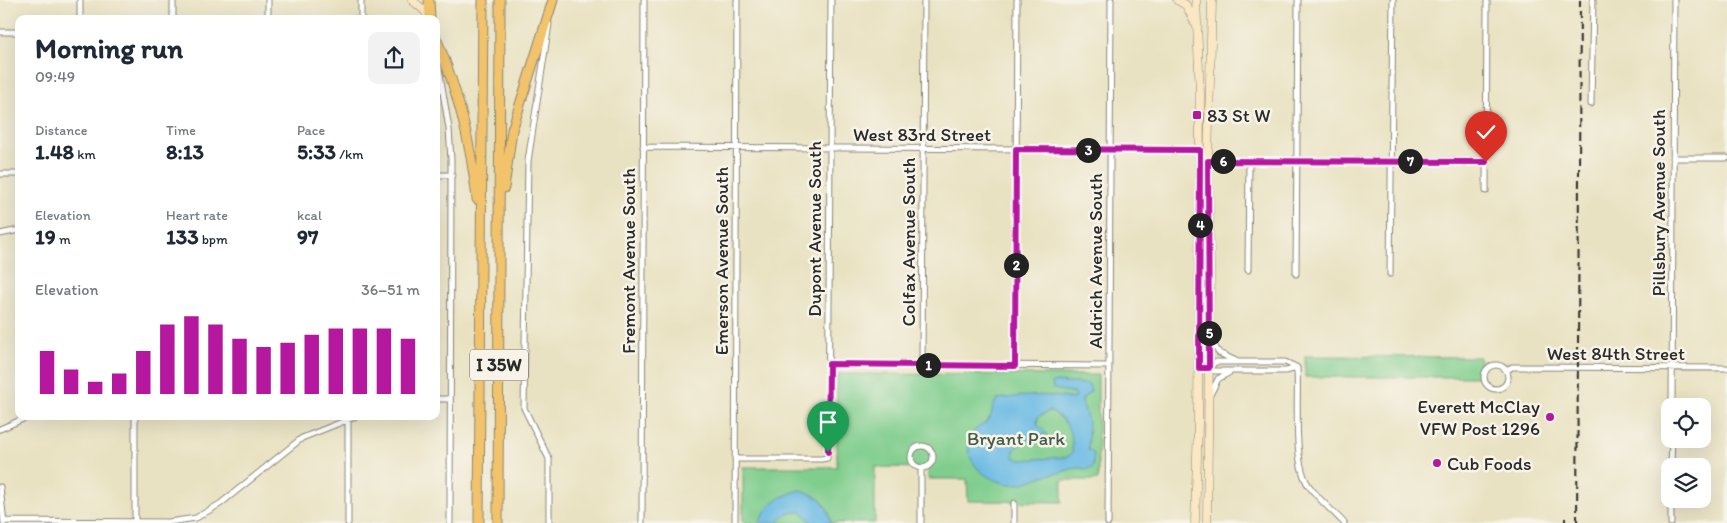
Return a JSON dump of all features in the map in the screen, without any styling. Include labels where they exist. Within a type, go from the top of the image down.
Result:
[{"type":"highway","points":[[429,0],[429,15]]},
{"type":"highway","name":"I 35W","points":[[479,523],[483,0]]},
{"type":"highway","name":"I 35W","points":[[498,523],[500,0]]},
{"type":"highway","points":[[500,207],[512,130],[552,4]]},
{"type":"highway","points":[[440,48],[453,79],[466,128],[482,238]]},
{"type":"main road","points":[[412,0],[425,10],[427,15]]},
{"type":"main road","points":[[1177,0],[1186,6],[1196,24]]},
{"type":"main road","points":[[1195,523],[1199,368],[1200,150],[1200,93],[1196,0]]},
{"type":"main road","points":[[1207,523],[1209,400],[1208,161],[1212,0]]},
{"type":"street","points":[[80,0],[80,15]]},
{"type":"street","points":[[173,0],[173,15]]},
{"type":"street","points":[[268,0],[268,15]]},
{"type":"street","points":[[361,0],[361,15]]},
{"type":"street","name":"Fremont Avenue South","points":[[642,523],[644,0]]},
{"type":"street","name":"Emerson Avenue South","points":[[735,523],[737,0]]},
{"type":"street","name":"Dupont Avenue South","points":[[735,460],[821,460],[827,458],[831,0]]},
{"type":"street","name":"Colfax Avenue South","points":[[922,365],[924,0]]},
{"type":"street","points":[[1015,366],[1017,0]]},
{"type":"street","name":"Aldrich Avenue South","points":[[1108,523],[1111,0]]},
{"type":"street","points":[[1296,274],[1298,0]]},
{"type":"street","points":[[1390,274],[1393,0]]},
{"type":"street","points":[[1486,191],[1487,0]]},
{"type":"street","points":[[1591,104],[1593,0]]},
{"type":"street","name":"Pillsbury Avenue South","points":[[1672,398],[1674,0]]},
{"type":"street","points":[[549,523],[549,460],[524,408],[528,161],[552,4]]},
{"type":"street","points":[[0,32],[15,32]]},
{"type":"street","points":[[440,74],[449,129],[452,175],[450,523]]},
{"type":"street","name":"West 83rd Street","points":[[643,147],[1200,150]]},
{"type":"street","points":[[1673,158],[1727,158]]},
{"type":"street","points":[[1208,161],[1486,162]]},
{"type":"street","points":[[1248,270],[1249,161]]},
{"type":"street","points":[[0,174],[15,174]]},
{"type":"street","points":[[440,175],[452,175]]},
{"type":"street","points":[[0,234],[15,231]]},
{"type":"street","points":[[1209,337],[1219,353],[1239,362]]},
{"type":"street","points":[[1209,368],[1215,362],[1284,362],[1296,368]]},
{"type":"street","points":[[829,364],[1109,366]]},
{"type":"street","name":"West 84th Street","points":[[1498,366],[1506,371],[1507,380],[1502,387],[1494,389],[1486,384],[1484,375],[1489,368],[1498,366]]},
{"type":"street","name":"West 84th Street","points":[[1506,371],[1512,367],[1727,368]]},
{"type":"street","points":[[1199,368],[1209,368],[1214,371],[1286,372],[1296,368]]},
{"type":"street","points":[[1296,368],[1299,455],[1302,472],[1308,486],[1344,523]]},
{"type":"street","points":[[1209,400],[1218,379],[1234,371]]},
{"type":"street","points":[[440,399],[450,399]]},
{"type":"street","points":[[0,429],[21,420]]},
{"type":"street","points":[[135,420],[135,522]]},
{"type":"street","points":[[0,487],[4,522],[169,522],[196,518],[220,504],[302,438],[343,420]]},
{"type":"street","points":[[348,420],[348,523]]},
{"type":"street","points":[[923,446],[932,452],[933,460],[929,466],[921,468],[912,462],[911,454],[915,448],[923,446]]},
{"type":"street","points":[[921,468],[921,523]]},
{"type":"street","points":[[1014,503],[1014,523]]},
{"type":"street","points":[[1671,508],[1671,523]]},
{"type":"green space","points":[[1305,356],[1480,357],[1480,377],[1305,377]]},
{"type":"green space","name":"Bryant Park","points":[[837,374],[1098,375],[1098,480],[1062,480],[1062,502],[968,501],[967,479],[928,479],[928,468],[875,467],[875,523],[743,523],[743,467],[837,467]]},
{"type":"water","points":[[1052,383],[1089,384],[1091,391],[1083,398],[1082,403],[1087,420],[1088,450],[1094,453],[1093,467],[1073,469],[1017,484],[1003,483],[985,475],[972,461],[969,453],[972,434],[989,419],[998,399],[1035,396],[1054,396],[1072,399],[1076,397],[1075,393],[1053,389]],"holes":[[[1049,411],[1061,418],[1068,428],[1072,440],[1072,453],[1067,457],[1020,460],[1014,457],[1014,450],[1022,443],[1033,437],[1047,434],[1037,424],[1038,417]]]},
{"type":"water","points":[[800,490],[822,501],[828,510],[831,523],[812,523],[802,512],[794,512],[783,517],[778,523],[759,523],[770,505],[785,495]]},
{"type":"railway","points":[[1577,523],[1580,0]]},
{"type":"railway","points":[[1565,518],[1565,523]]},
{"type":"place","name":"83 St W","points":[[1197,115]]},
{"type":"place","name":"Everett McClay VFW Post 1296","points":[[1550,417]]},
{"type":"place","name":"Cub Foods","points":[[1437,463]]},
{"type":"route","points":[[828,452],[829,364],[1015,366],[1016,149],[1200,150],[1199,368],[1209,368],[1208,161],[1486,162]]}]
